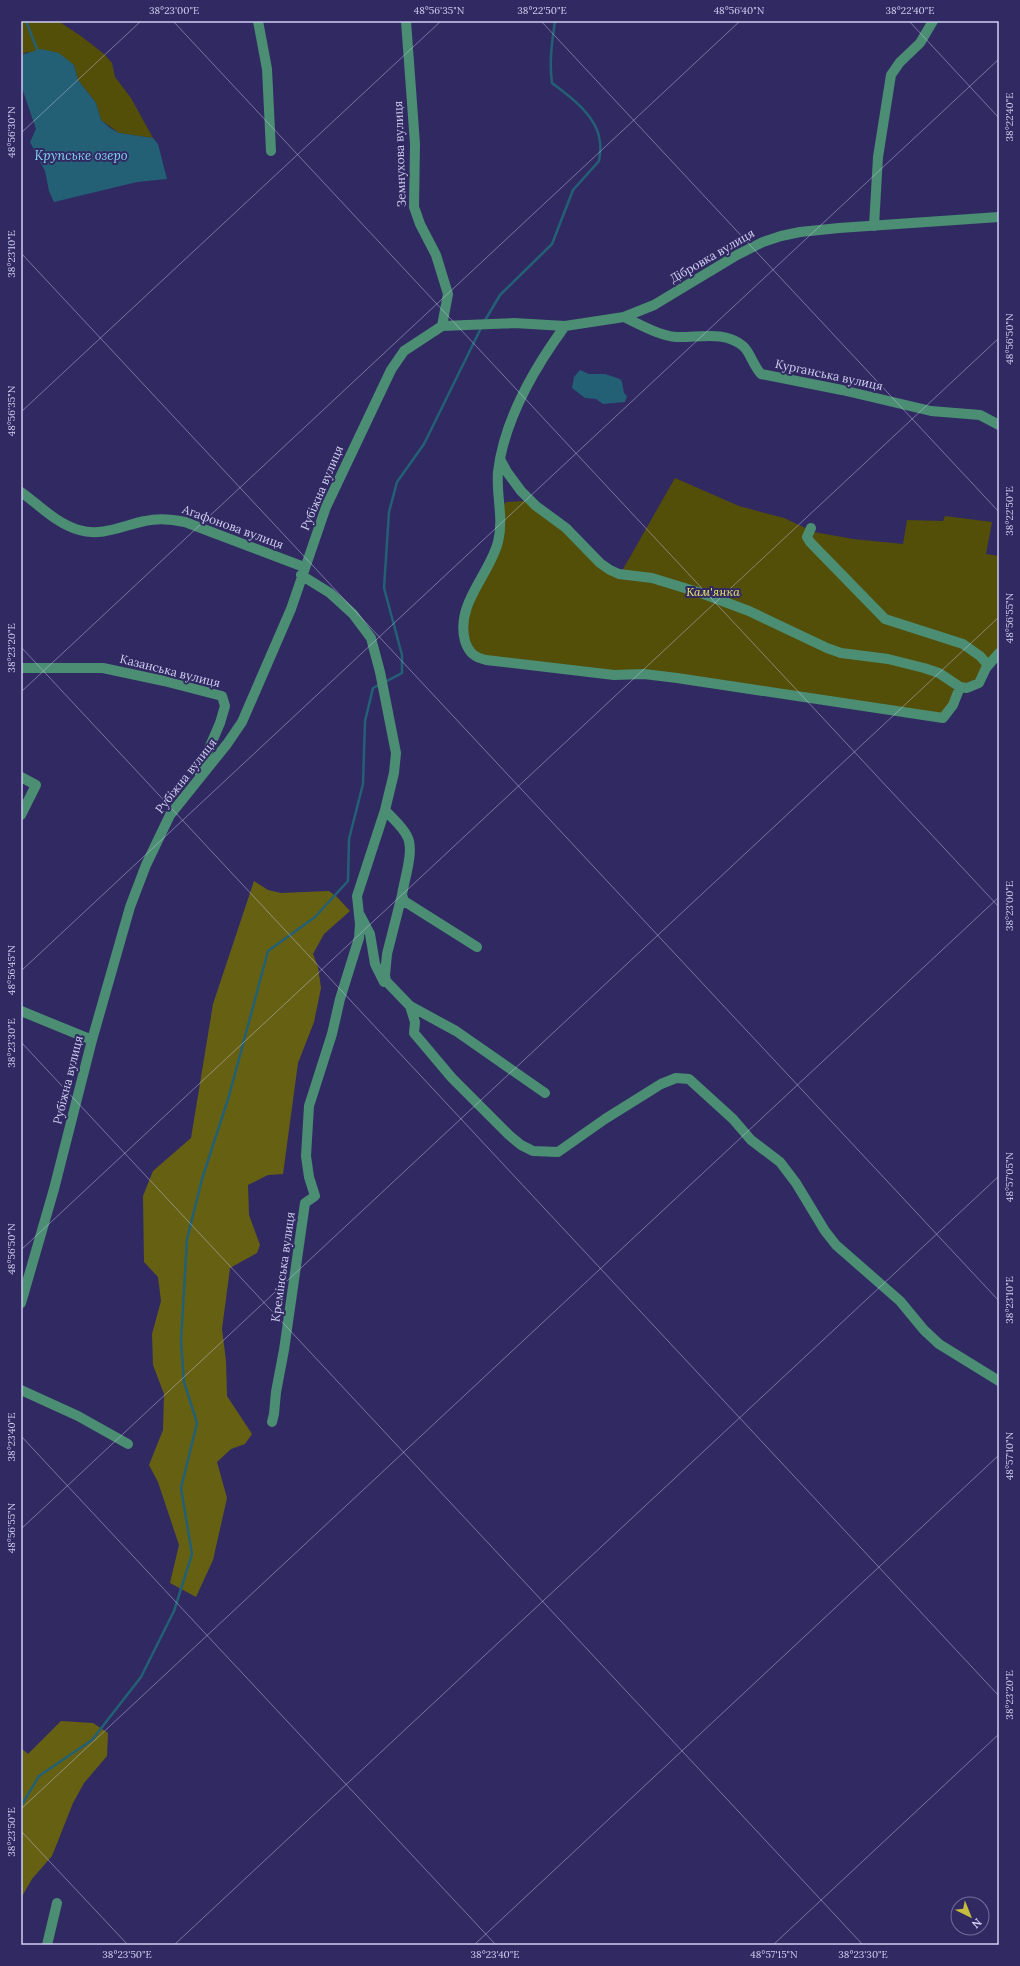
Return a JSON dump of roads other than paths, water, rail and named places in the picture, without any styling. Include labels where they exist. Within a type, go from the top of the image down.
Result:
[{"type":"street","points":[[258,21],[267,69],[271,151]]},
{"type":"street","name":"Земнухова вулиця","points":[[406,21],[415,144],[414,207],[420,224],[436,255],[448,294],[442,326]]},
{"type":"street","points":[[874,226],[878,157],[890,75],[900,62],[920,43],[933,21]]},
{"type":"street","name":"Дібровка вулиця","points":[[442,326],[514,323],[565,326],[624,317],[654,305],[737,255],[763,242],[800,232],[999,217]]},
{"type":"street","name":"Курганська вулиця","points":[[624,317],[662,334],[676,337],[714,336],[735,341],[743,346],[750,356],[752,363],[761,374],[842,390],[931,411],[980,416],[999,425]]},
{"type":"street","name":"Рубіжна вулиця","points":[[21,1303],[54,1189],[92,1040],[130,907],[143,872],[170,815],[227,744],[242,722],[291,609],[326,507],[391,370],[404,351],[442,326]]},
{"type":"street","points":[[565,326],[543,356],[532,376],[510,426],[500,459],[498,489],[501,520],[499,539],[497,548],[471,597],[465,618],[465,638],[469,652],[474,656],[486,660],[614,675],[644,674],[677,678],[943,718],[953,704],[960,686]]},
{"type":"street","points":[[500,459],[507,472],[521,491],[536,506],[566,528],[589,552],[610,570],[619,574],[652,578],[701,593],[749,611],[827,648],[841,653],[888,659],[940,673],[960,686],[967,688],[979,683],[988,665],[999,653]]},
{"type":"street","name":"Агафонова вулиця","points":[[21,492],[62,522],[80,531],[110,531],[145,521],[172,519],[185,522],[303,571]]},
{"type":"street","points":[[811,528],[807,537],[810,542],[880,615],[889,621],[963,644],[980,656],[988,665]]},
{"type":"street","name":"Кремінська вулиця","points":[[272,1422],[285,1344],[305,1203],[315,1196],[309,1177],[306,1156],[310,1106],[332,1034],[340,998],[359,938],[360,924],[357,896],[384,810],[394,773],[396,753],[384,689],[371,638],[353,614],[303,571]]},
{"type":"street","name":"Казанська вулиця","points":[[21,668],[103,668],[164,681],[222,696],[225,706],[220,722],[195,782]]},
{"type":"street","points":[[21,778],[36,785],[21,815]]},
{"type":"street","name":"Кремінська вулиця","points":[[384,810],[402,828],[409,840],[409,855],[402,895],[387,954],[384,975],[386,981],[410,1006],[456,1031],[545,1093]]},
{"type":"street","points":[[402,895],[404,901],[412,908],[431,917],[477,947]]},
{"type":"street","name":"Кремінська вулиця","points":[[359,913],[370,934],[373,957],[383,980],[394,988]]},
{"type":"street","name":"Кремінська вулиця","points":[[410,1006],[415,1022],[414,1033],[452,1078],[509,1135],[521,1145],[533,1151],[558,1152],[569,1146],[605,1119],[669,1079],[676,1078],[689,1080],[733,1119],[751,1140],[780,1162],[796,1183],[825,1231],[836,1245],[900,1301],[924,1330],[939,1344],[999,1381]]},
{"type":"street","points":[[21,1011],[92,1040]]},
{"type":"street","points":[[21,1390],[78,1416],[128,1444]]},
{"type":"street","points":[[47,1945],[57,1903]]},
{"type":"water","name":"Крупське озеро","points":[[41,49],[59,53],[74,65],[78,80],[96,103],[101,120],[110,128],[119,133],[153,138],[158,144],[167,179],[137,182],[54,202],[49,191],[45,171],[30,142],[36,129],[21,85],[21,55]]},
{"type":"water","points":[[580,370],[589,374],[605,374],[620,379],[624,393],[627,396],[625,402],[603,404],[596,399],[585,398],[572,388],[574,377]]},
{"type":"waterway","points":[[26,21],[38,52]]},
{"type":"waterway","points":[[484,322],[500,295],[552,244],[573,190],[599,161],[600,142],[594,124],[589,116],[575,101],[552,83],[551,60],[555,21]]},
{"type":"waterway","points":[[385,682],[402,673],[402,655],[384,588],[389,512],[397,482],[424,444],[481,328]]},
{"type":"waterway","points":[[21,1806],[39,1776],[92,1740],[141,1677],[174,1611],[192,1554],[181,1488],[197,1423],[184,1382],[181,1341],[187,1239],[202,1179],[229,1096],[268,951],[315,917],[348,881],[349,839],[363,784],[365,721],[373,688],[379,685]]},
{"type":"park label","name":"Кам'янка","points":[[713,592]]}]
